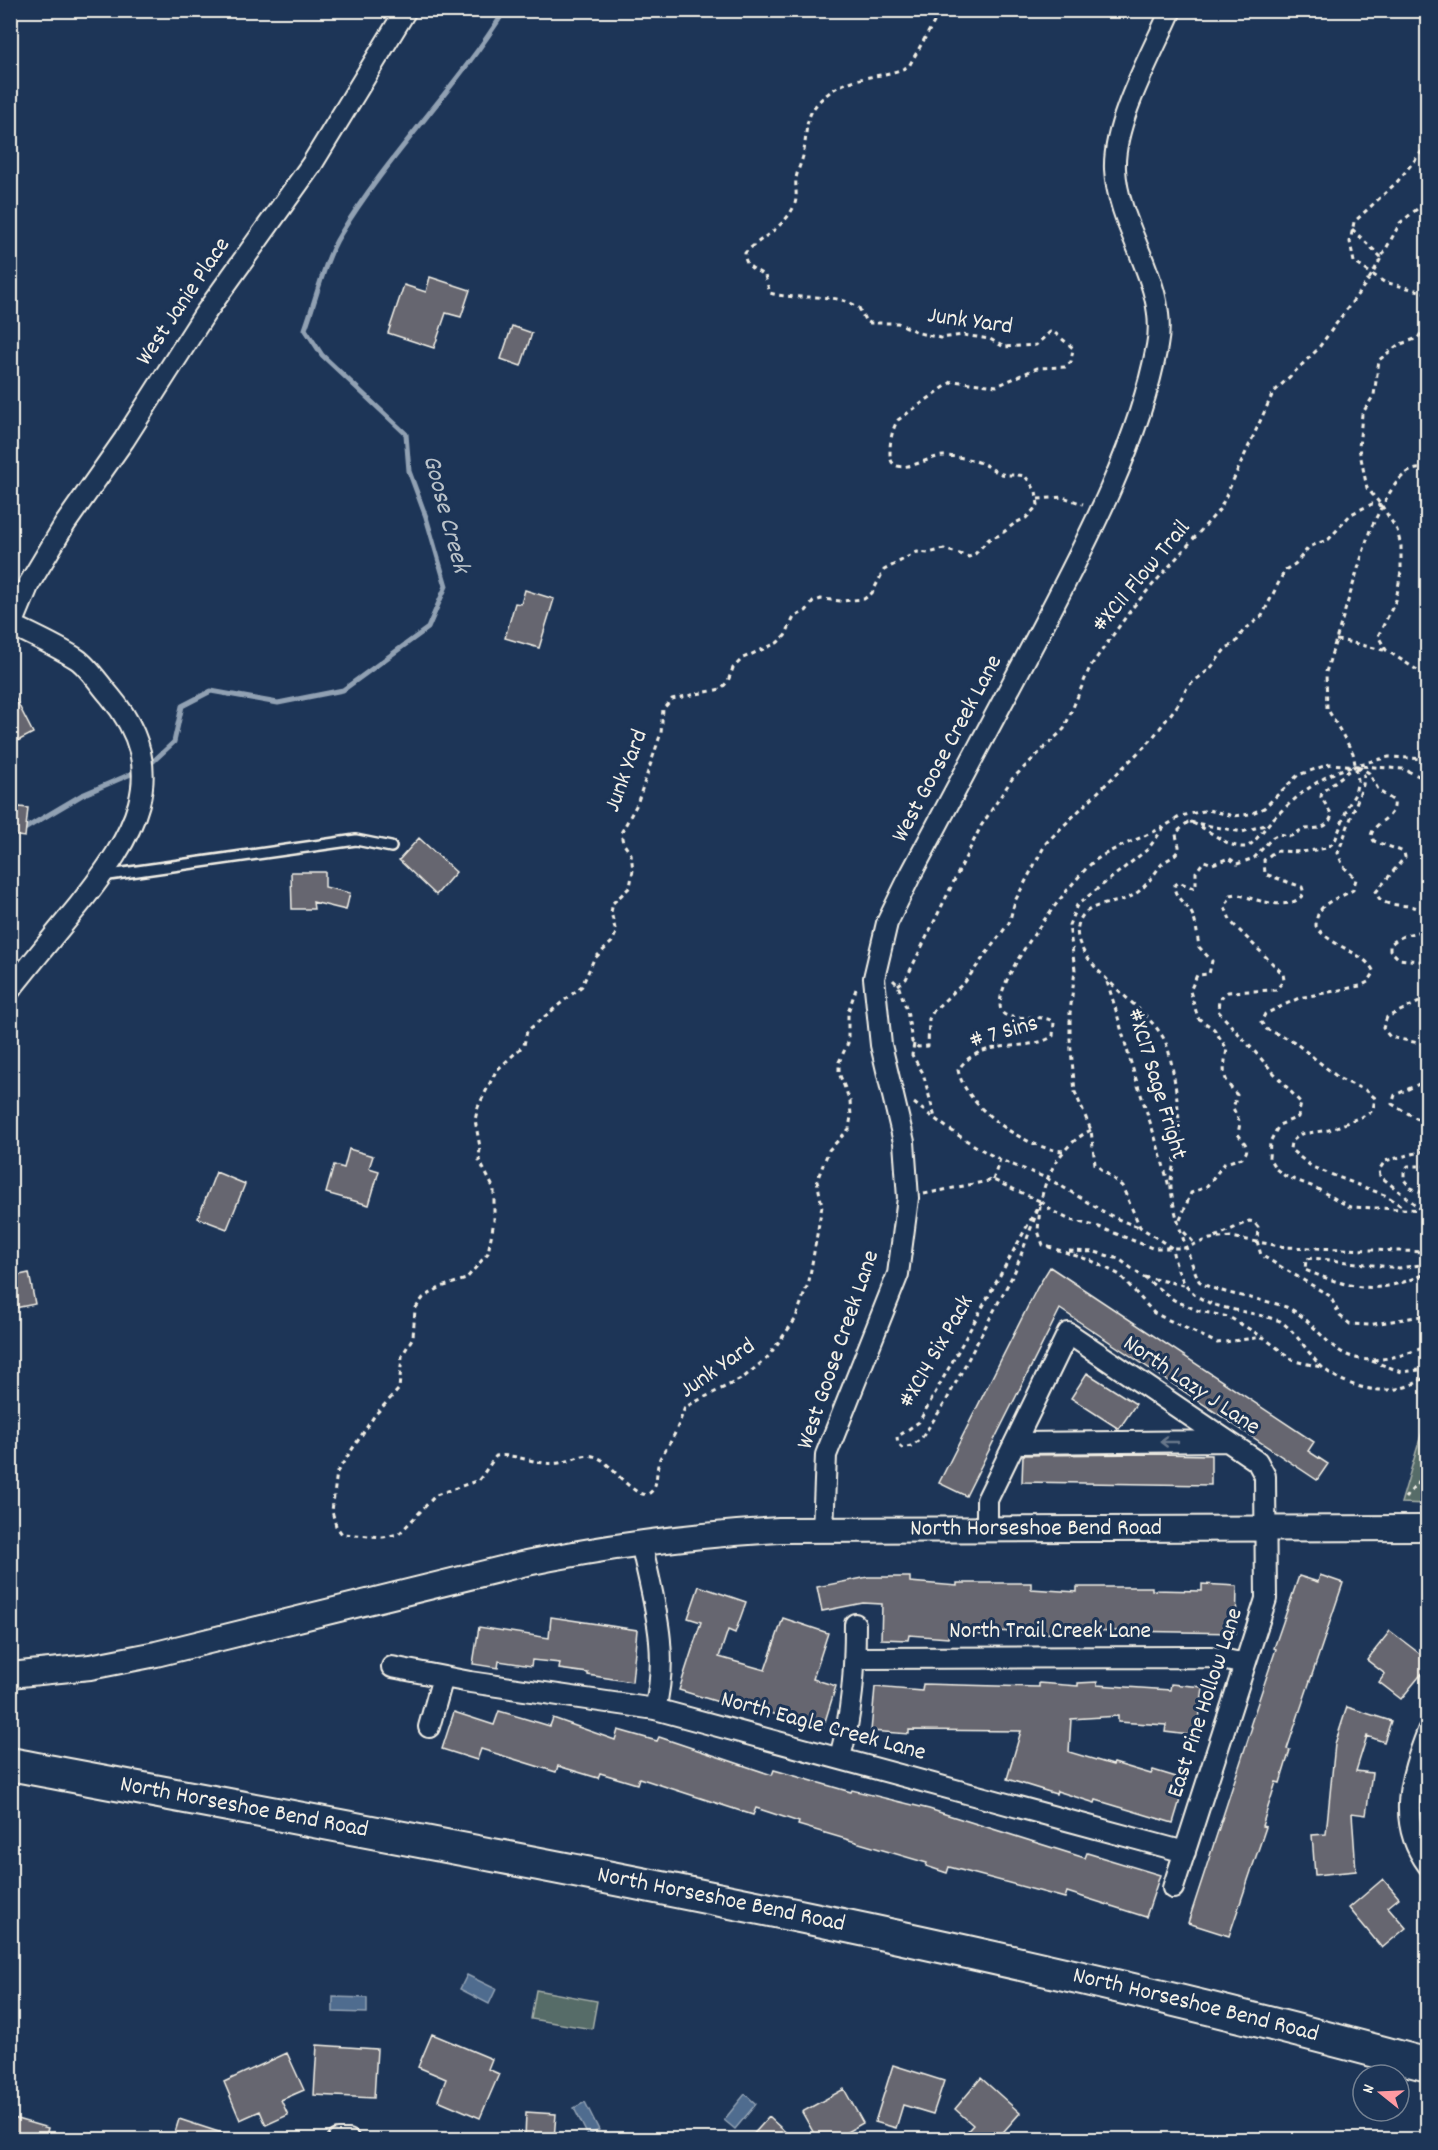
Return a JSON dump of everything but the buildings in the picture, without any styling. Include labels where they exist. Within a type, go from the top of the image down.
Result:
[{"type":"highway","name":"North Horseshoe Bend Road","points":[[10,1764],[846,1924],[1149,1992],[1428,2065]]},
{"type":"street","name":"West Janie Place","points":[[11,626],[29,584],[65,524],[124,440],[212,303],[312,164],[406,10]]},
{"type":"street","name":"West Goose Creek Lane","points":[[823,1531],[826,1455],[898,1274],[908,1198],[904,1142],[881,1045],[874,978],[879,950],[891,913],[1082,551],[1101,510],[1148,391],[1158,343],[1155,296],[1119,194],[1115,170],[1117,144],[1126,116],[1171,10]]},
{"type":"street","points":[[10,990],[101,877],[128,836],[141,802],[144,775],[138,742],[126,715],[79,660],[11,626]]},
{"type":"street","name":"North Lazy J Lane","points":[[1015,1443],[1068,1333],[1257,1461],[1266,1476],[1267,1530]]},
{"type":"street","points":[[987,1530],[987,1500],[1015,1443],[1227,1441]]},
{"type":"street","name":"North Horseshoe Bend Road","points":[[10,1675],[90,1667],[156,1654],[522,1564],[641,1542],[706,1534],[823,1531],[1428,1528]]},
{"type":"street","name":"East Pine Hollow Lane","points":[[1173,1888],[1266,1599],[1267,1530]]},
{"type":"street","points":[[641,1542],[663,1650],[655,1709]]},
{"type":"street","points":[[840,1757],[849,1722],[855,1658],[855,1624]]},
{"type":"street","name":"North Trail Creek Lane","points":[[855,1658],[1212,1657],[1245,1664]]},
{"type":"street","name":"North Eagle Creek Lane","points":[[392,1667],[443,1677],[655,1709],[840,1757],[1185,1852]]},
{"type":"street","points":[[429,1727],[443,1677]]},
{"type":"street","points":[[1428,1731],[1408,1799],[1408,1826],[1417,1852],[1428,1865]]},
{"type":"street","points":[[338,2139],[348,2139]]},
{"type":"lane","points":[[101,877],[356,840],[391,847]]},
{"type":"path","name":"Junk Yard","points":[[874,978],[861,980],[848,1012],[848,1043],[839,1062],[839,1073],[850,1101],[849,1129],[829,1150],[817,1180],[822,1206],[809,1281],[795,1320],[767,1358],[743,1378],[686,1407],[671,1442],[658,1462],[655,1487],[648,1494],[642,1495],[633,1490],[604,1461],[594,1456],[581,1455],[560,1464],[524,1461],[506,1454],[496,1456],[479,1480],[436,1495],[399,1534],[383,1538],[342,1534],[336,1526],[332,1511],[337,1472],[375,1415],[399,1389],[402,1356],[413,1337],[415,1309],[423,1298],[441,1287],[466,1279],[488,1253],[494,1221],[494,1189],[479,1160],[480,1147],[475,1120],[478,1107],[496,1071],[524,1045],[527,1031],[533,1024],[559,1008],[582,986],[594,959],[612,942],[616,933],[611,912],[614,903],[630,887],[633,870],[631,854],[623,843],[621,832],[637,804],[661,733],[663,709],[672,699],[712,693],[721,688],[728,681],[733,668],[743,658],[777,643],[785,636],[794,617],[806,610],[813,602],[821,599],[841,602],[864,599],[872,593],[884,570],[917,552],[928,553],[944,549],[969,556],[975,554],[989,538],[1000,536],[1035,511],[1038,499],[1025,476],[999,473],[981,463],[940,455],[912,466],[902,467],[894,464],[890,459],[893,427],[898,420],[953,381],[997,386],[1038,368],[1065,366],[1071,362],[1073,354],[1069,343],[1050,332],[1036,345],[1004,347],[990,339],[963,335],[940,338],[919,333],[898,323],[870,323],[865,320],[859,308],[836,298],[810,298],[770,293],[765,276],[747,266],[744,260],[745,254],[769,234],[795,204],[796,176],[803,156],[807,120],[814,109],[825,96],[864,76],[900,70],[909,66],[941,10]]},
{"type":"path","points":[[1428,144],[1397,182],[1351,228],[1350,249],[1354,262],[1384,282],[1428,293]]},
{"type":"path","name":"#XC11 Flow Trail","points":[[914,1044],[909,1037],[909,1020],[898,985],[906,979],[970,846],[993,807],[1019,771],[1064,729],[1090,667],[1133,607],[1220,508],[1273,393],[1317,350],[1383,259],[1400,223],[1428,200]]},
{"type":"path","points":[[1351,228],[1383,259]]},
{"type":"path","points":[[1386,650],[1378,636],[1396,600],[1401,546],[1397,530],[1368,488],[1359,455],[1362,414],[1374,395],[1379,360],[1398,345],[1418,339],[1428,322]]},
{"type":"path","points":[[1428,470],[1414,469],[1405,473],[1382,506],[1370,530],[1326,672],[1327,708],[1340,734],[1349,745],[1358,780],[1355,794],[1347,806],[1335,842],[1328,848],[1302,852],[1275,851],[1264,860],[1265,874],[1302,887],[1304,893],[1300,899],[1294,902],[1271,903],[1236,894],[1227,900],[1225,907],[1231,922],[1283,974],[1281,986],[1276,990],[1228,992],[1219,999],[1218,1006],[1218,1011],[1301,1103],[1298,1116],[1279,1125],[1270,1142],[1269,1158],[1276,1169],[1285,1176],[1314,1187],[1350,1207],[1428,1210]]},
{"type":"path","points":[[1038,499],[1063,497],[1101,510]]},
{"type":"path","points":[[936,1120],[924,1073],[912,1055],[914,1044],[928,1046],[928,1026],[934,1010],[965,982],[1009,923],[1015,901],[1046,843],[1150,741],[1177,706],[1188,686],[1210,669],[1226,648],[1235,644],[1243,632],[1262,616],[1285,570],[1295,564],[1309,547],[1329,538],[1356,510],[1372,504],[1382,506]]},
{"type":"path","points":[[1335,640],[1361,642],[1369,647],[1386,650],[1408,662],[1428,677]]},
{"type":"path","points":[[1188,822],[1196,824],[1239,848],[1255,842],[1269,824],[1334,771],[1389,757],[1428,759]]},
{"type":"path","points":[[1140,1227],[1122,1186],[1095,1164],[1090,1130],[1075,1092],[1070,1013],[1075,970],[1069,935],[1071,915],[1084,898],[1148,849],[1165,826],[1181,816],[1200,810],[1234,816],[1250,814],[1264,808],[1298,775],[1330,764],[1403,769],[1428,780]]},
{"type":"path","points":[[1356,765],[1369,773],[1379,791],[1394,801],[1395,808],[1391,814],[1374,828],[1371,836],[1374,842],[1397,848],[1404,852],[1405,857],[1381,883],[1376,892],[1378,898],[1384,903],[1411,905],[1423,909],[1428,916]]},
{"type":"path","points":[[1356,765],[1364,776],[1363,785],[1338,853],[1343,866],[1356,879],[1356,885],[1353,890],[1323,905],[1316,917],[1316,926],[1326,936],[1365,962],[1374,973],[1368,982],[1360,986],[1289,1003],[1265,1014],[1261,1022],[1266,1029],[1293,1041],[1340,1079],[1367,1091],[1375,1098],[1373,1110],[1368,1114],[1329,1130],[1301,1134],[1291,1142],[1290,1149],[1312,1167],[1387,1196],[1404,1208]]},
{"type":"path","points":[[1180,1222],[1191,1193],[1206,1187],[1221,1166],[1230,1160],[1242,1158],[1248,1150],[1247,1145],[1238,1134],[1240,1123],[1233,1108],[1237,1095],[1227,1086],[1222,1064],[1227,1049],[1214,1029],[1197,1018],[1190,991],[1197,975],[1209,974],[1212,971],[1212,961],[1199,947],[1199,931],[1192,913],[1181,903],[1174,886],[1179,882],[1193,888],[1196,887],[1196,872],[1204,861],[1213,864],[1229,858],[1237,864],[1245,862],[1259,854],[1279,834],[1291,836],[1301,829],[1322,828],[1329,824],[1332,815],[1321,797],[1322,792],[1356,765]]},
{"type":"path","points":[[1188,822],[1201,822],[1242,832],[1269,824]]},
{"type":"path","name":"#XC17 Sage Fright","points":[[1172,1198],[1171,1181],[1179,1131],[1168,1048],[1150,1020],[1106,980],[1079,942],[1077,927],[1087,911],[1107,901],[1129,898],[1142,889],[1164,862],[1176,853],[1179,847],[1176,833],[1188,822]]},
{"type":"path","name":"# 7 Sins","points":[[1063,1151],[1040,1146],[988,1115],[964,1091],[958,1070],[965,1060],[979,1052],[1046,1041],[1053,1036],[1054,1022],[1046,1017],[1008,1017],[1002,1013],[1000,1005],[1015,963],[1081,873],[1096,860],[1165,826]]},
{"type":"path","points":[[1428,926],[1423,931],[1404,934],[1390,945],[1390,950],[1399,959],[1428,962]]},
{"type":"path","name":"#XC17 Sage Fright","points":[[1106,980],[1149,1113],[1194,1270],[1206,1287],[1242,1294],[1288,1308],[1344,1354],[1370,1360],[1400,1355],[1428,1346]]},
{"type":"path","points":[[1428,998],[1387,1017],[1383,1028],[1389,1037],[1428,1045]]},
{"type":"path","points":[[1428,1080],[1395,1095],[1392,1104],[1428,1125]]},
{"type":"path","points":[[890,1084],[936,1120],[1000,1159],[1048,1179],[1084,1202],[1127,1223],[1152,1232],[1172,1248],[1176,1266],[1185,1285],[1206,1302],[1280,1322],[1290,1328],[1324,1368]]},
{"type":"path","points":[[1090,1130],[1078,1136],[1063,1151],[1048,1179],[1041,1201],[1038,1231],[1043,1245],[1064,1251],[1120,1275],[1154,1313],[1217,1343],[1263,1337]]},
{"type":"path","points":[[1422,1210],[1380,1176],[1379,1170],[1385,1161],[1428,1150]]},
{"type":"path","points":[[993,1179],[1000,1159]]},
{"type":"path","points":[[1428,1166],[1408,1166],[1404,1172],[1404,1180],[1411,1188],[1428,1195]]},
{"type":"path","points":[[908,1198],[993,1179],[1041,1201],[1052,1211],[1070,1220],[1099,1227],[1152,1248],[1196,1245],[1249,1221],[1254,1222],[1258,1227],[1257,1241],[1260,1255],[1330,1296],[1346,1322],[1369,1325],[1428,1315]]},
{"type":"path","name":"#XC14 Six Pack","points":[[1041,1201],[1015,1271],[945,1403],[921,1439],[911,1446],[902,1448],[898,1444],[897,1437],[919,1422],[1041,1201]]},
{"type":"path","name":"#XC17 Sage Fright","points":[[1183,1231],[1189,1234],[1196,1245]]},
{"type":"path","points":[[1210,1239],[1232,1237],[1285,1247],[1428,1252]]},
{"type":"path","points":[[1064,1251],[1095,1252],[1119,1259],[1174,1300],[1199,1311],[1229,1317],[1263,1337],[1294,1361],[1311,1363],[1370,1389],[1392,1391],[1409,1387],[1428,1375]]},
{"type":"path","points":[[1428,1264],[1399,1268],[1313,1258],[1306,1259],[1304,1264],[1305,1270],[1357,1288],[1381,1287],[1428,1273]]},
{"type":"path","points":[[1142,1276],[1185,1285]]},
{"type":"path","points":[[1370,1360],[1401,1372],[1428,1369]]},
{"type":"path","points":[[1405,1498],[1418,1483],[1428,1482]]},
{"type":"green space","points":[[1427,1415],[1427,1504],[1401,1503]]},
{"type":"green space","points":[[536,1990],[597,2001],[592,2029],[531,2019]]},
{"type":"water","points":[[467,1975],[496,1989],[489,2004],[460,1989]]},
{"type":"water","points":[[333,1997],[367,1998],[367,2013],[333,2012]]},
{"type":"water","points":[[745,2094],[756,2104],[735,2129],[724,2120]]},
{"type":"water","points":[[585,2102],[599,2130],[588,2136],[574,2108]]},
{"type":"waterway","name":"Goose Creek","points":[[147,767],[174,742],[182,706],[211,691],[278,703],[343,690],[428,628],[446,586],[426,517],[409,471],[406,434],[322,355],[305,329],[325,268],[340,235],[379,177],[465,67],[505,10]]},
{"type":"waterway","name":"Goose Creek","points":[[21,831],[82,795],[138,771]]}]
